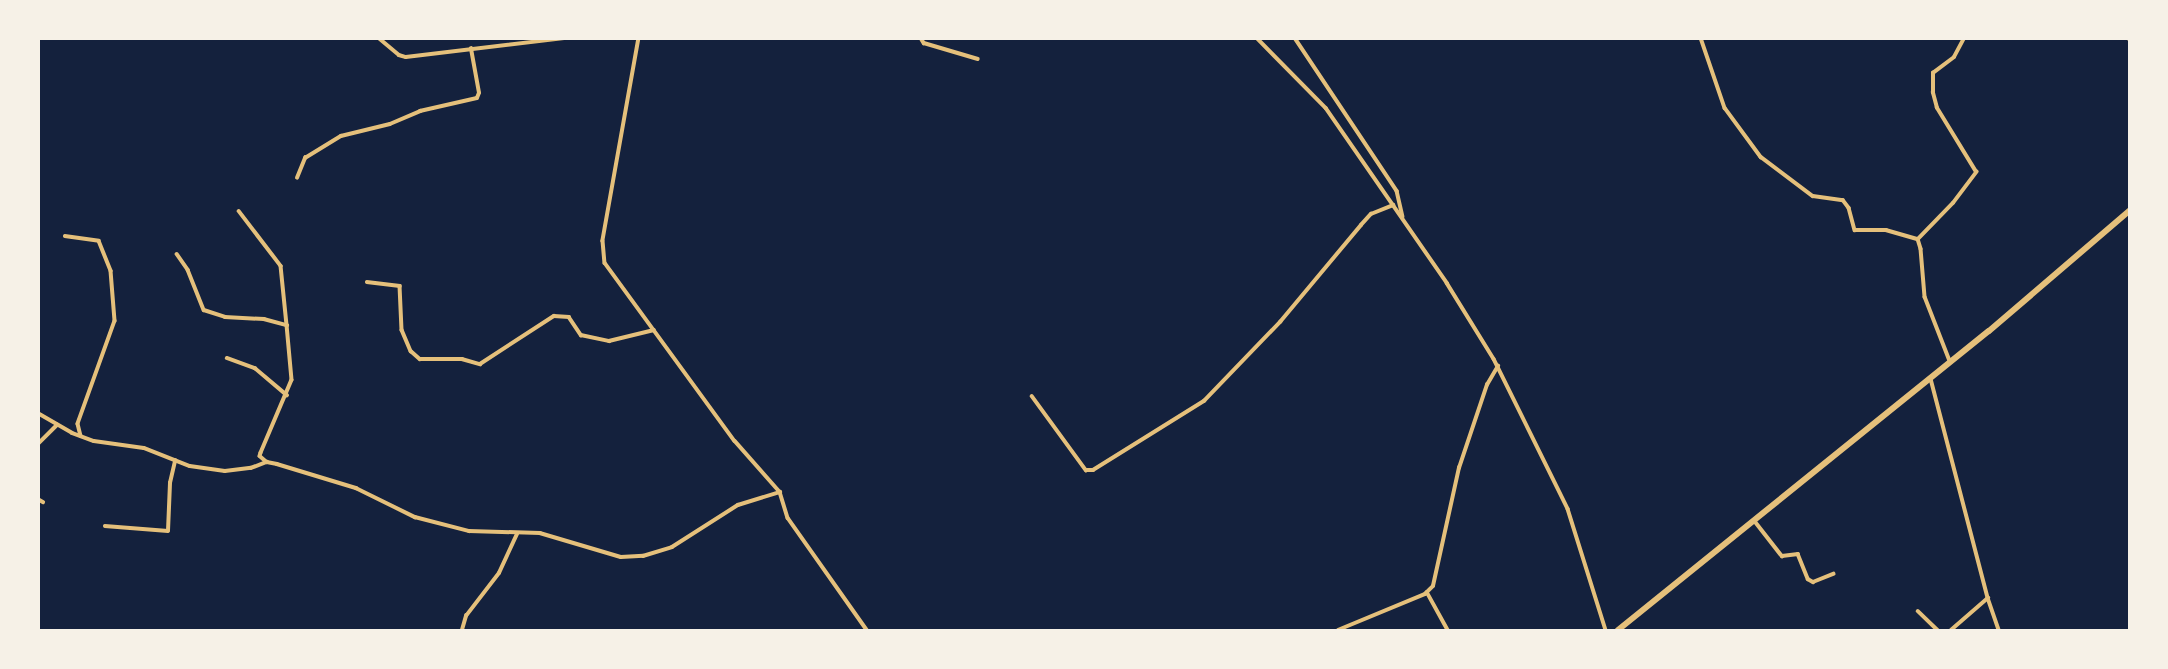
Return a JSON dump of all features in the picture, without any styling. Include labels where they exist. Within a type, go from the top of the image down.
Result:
[{"type":"highway","points":[[1618,631],[1931,378],[2130,210]]},
{"type":"street","points":[[379,38],[402,57],[566,38]]},
{"type":"street","points":[[639,38],[603,248],[605,262],[735,441],[780,492],[788,518],[867,631]]},
{"type":"street","points":[[921,38],[925,44],[978,59]]},
{"type":"street","points":[[1257,38],[1326,108],[1404,218],[1498,366],[1567,509],[1606,631]]},
{"type":"street","points":[[1295,38],[1397,191],[1404,218]]},
{"type":"street","points":[[1701,38],[1725,108],[1761,158],[1812,196],[1843,200],[1849,208],[1852,227],[1855,230],[1886,230],[1918,239]]},
{"type":"street","points":[[1918,239],[1952,203],[1976,172],[1937,108],[1933,93],[1933,73],[1954,57],[1964,38]]},
{"type":"street","points":[[297,178],[305,158],[341,136],[390,124],[420,111],[477,98],[479,93],[471,49]]},
{"type":"street","points":[[1032,396],[1086,470],[1093,470],[1204,401],[1287,314],[1371,214],[1393,205]]},
{"type":"street","points":[[239,211],[281,266],[288,359],[293,372],[287,395],[260,456],[267,462],[356,488],[415,517],[469,531],[548,534],[621,557],[643,556],[685,540],[737,505],[780,492]]},
{"type":"street","points":[[65,236],[99,241],[111,271],[115,321],[78,424],[81,436]]},
{"type":"street","points":[[1918,239],[1925,297],[1950,361]]},
{"type":"street","points":[[177,254],[188,270],[204,310],[235,319],[264,319],[287,325]]},
{"type":"street","points":[[367,282],[400,286],[402,330],[411,351],[421,359],[462,359],[480,364],[554,316],[569,317],[581,335],[609,341],[654,330]]},
{"type":"street","points":[[227,358],[255,368],[287,395]]},
{"type":"street","points":[[1338,631],[1427,592],[1435,579],[1459,468],[1487,385],[1498,366]]},
{"type":"street","points":[[1931,378],[1987,598],[1999,631]]},
{"type":"street","points":[[38,412],[81,436],[144,448],[198,468],[225,471],[251,468],[267,462]]},
{"type":"street","points":[[38,444],[57,425]]},
{"type":"street","points":[[105,526],[168,531],[170,483],[175,461]]},
{"type":"street","points":[[1754,520],[1782,556],[1798,554],[1811,581],[1833,573]]},
{"type":"street","points":[[462,631],[464,620],[499,573],[517,534]]},
{"type":"street","points":[[1427,592],[1448,631]]},
{"type":"street","points":[[1951,631],[1987,598]]},
{"type":"street","points":[[1918,611],[1938,631]]}]
